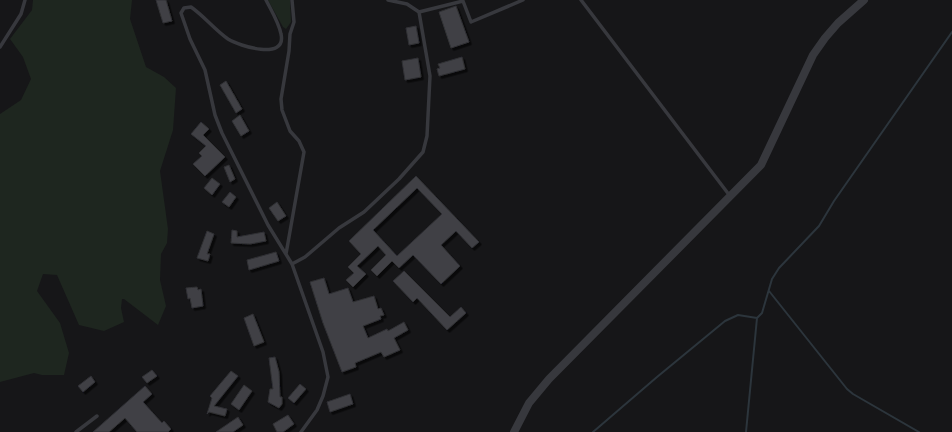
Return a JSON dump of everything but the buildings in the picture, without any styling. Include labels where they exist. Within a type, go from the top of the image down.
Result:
[{"type":"street","points":[[514,432],[529,403],[549,379],[730,196],[750,178],[761,165],[803,74],[825,38],[864,0]]},
{"type":"lane","points":[[0,47],[21,14],[25,0]]},
{"type":"lane","points":[[266,0],[282,34],[280,42],[277,46],[269,49],[256,50],[241,47],[228,39],[191,7],[184,8],[181,12],[190,39],[205,70],[215,115],[222,133],[268,225],[292,264],[318,333],[327,367],[328,378],[323,396],[316,410],[301,432]]},
{"type":"lane","points":[[286,254],[290,242],[294,202],[304,152],[299,141],[290,131],[282,110],[281,99],[289,51],[290,34],[294,22],[292,0]]},
{"type":"lane","points":[[292,264],[305,257],[339,228],[364,212],[399,179],[423,152],[427,136],[430,76],[419,12],[407,4],[388,0]]},
{"type":"lane","points":[[419,12],[463,1],[471,22],[523,0]]},
{"type":"lane","points":[[581,0],[730,196]]},
{"type":"lane","points":[[76,432],[97,416]]},
{"type":"shaded area","points":[[33,0],[132,0],[130,19],[146,67],[164,77],[176,88],[173,130],[160,171],[168,229],[167,243],[161,254],[160,280],[166,306],[158,325],[122,299],[121,308],[124,322],[104,331],[79,325],[57,275],[43,274],[37,291],[60,323],[69,353],[64,375],[42,375],[34,373],[0,382],[0,114],[21,100],[31,79],[23,57],[10,39],[32,10]]},
{"type":"shaded area","points":[[268,0],[290,0],[291,22],[286,29],[283,27]]},
{"type":"waterway","points":[[593,432],[725,321],[738,315],[757,318],[762,313],[772,279],[779,268],[819,226],[834,201],[952,32]]},
{"type":"waterway","points":[[769,291],[847,389],[853,394],[919,432]]},
{"type":"waterway","points":[[746,432],[757,318]]}]
